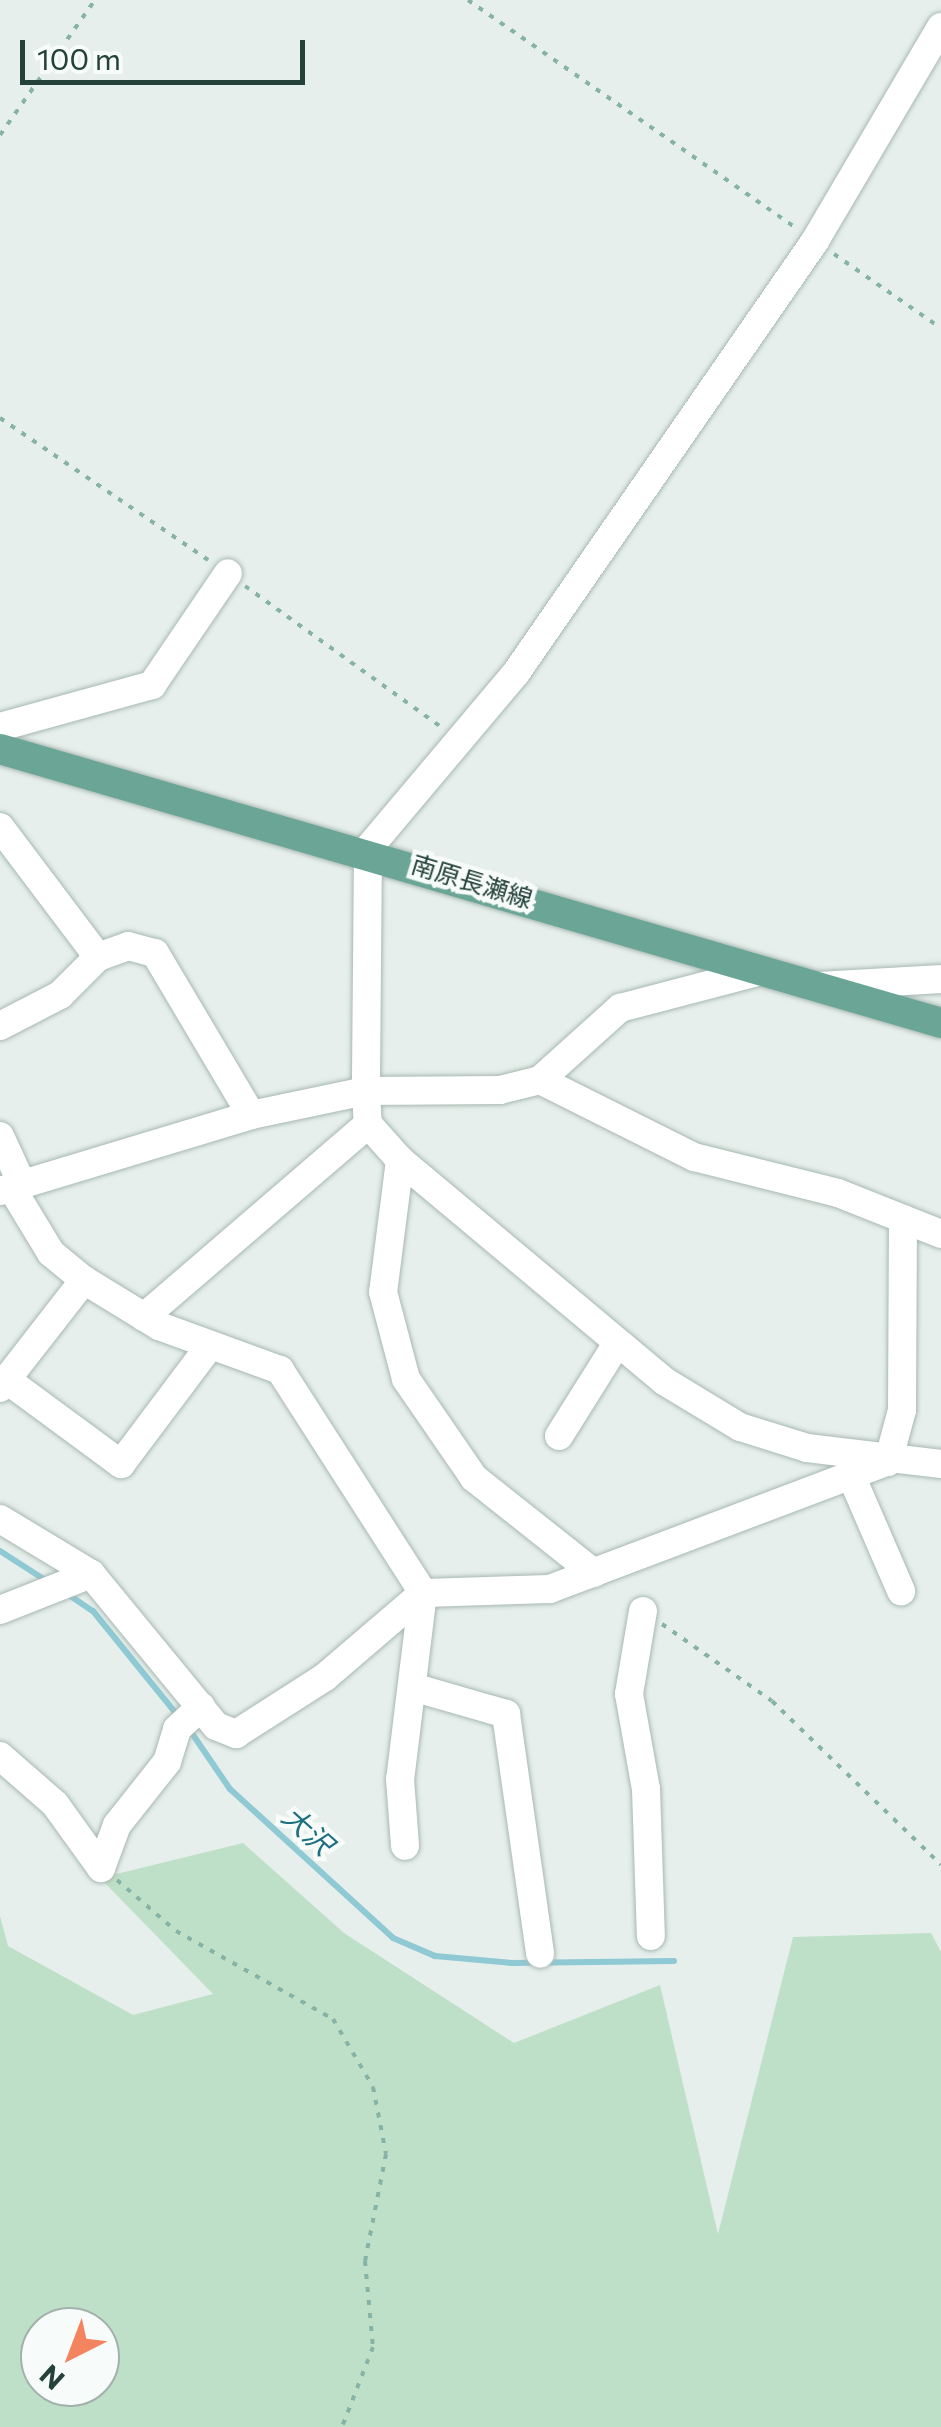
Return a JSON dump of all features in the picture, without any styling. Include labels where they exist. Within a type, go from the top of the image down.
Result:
[{"type":"main road","name":"南原長瀬線","points":[[0,749],[368,849],[761,972],[941,1023]]},
{"type":"street","points":[[941,26],[815,241],[516,673],[368,849],[366,1092],[368,1124],[400,1160],[616,1345],[740,1426],[888,1462],[941,1464]]},
{"type":"street","points":[[0,727],[152,685],[228,574]]},
{"type":"street","points":[[0,828],[98,957]]},
{"type":"street","points":[[0,1026],[60,995],[98,957],[128,946],[155,953],[251,1115]]},
{"type":"street","points":[[11,1187],[251,1115],[366,1092],[500,1090],[540,1080],[620,1008],[761,972]]},
{"type":"street","points":[[819,986],[941,979]]},
{"type":"street","points":[[540,1080],[694,1157],[903,1219],[941,1234]]},
{"type":"street","points":[[144,1317],[368,1124]]},
{"type":"street","points":[[0,1136],[11,1187],[51,1253],[84,1280],[144,1317],[209,1347],[280,1370],[423,1593],[416,1688],[400,1779],[406,1846]]},
{"type":"street","points":[[400,1160],[383,1292],[406,1379],[474,1478],[594,1574]]},
{"type":"street","points":[[888,1462],[902,1410],[903,1219]]},
{"type":"street","points":[[84,1280],[3,1384],[120,1464],[209,1347]]},
{"type":"street","points":[[559,1436],[616,1345]]},
{"type":"street","points":[[0,1519],[91,1574],[224,1732],[250,1730],[423,1593],[550,1589],[850,1473],[888,1462]]},
{"type":"street","points":[[850,1473],[901,1592]]},
{"type":"street","points":[[0,1610],[91,1574]]},
{"type":"street","points":[[643,1611],[629,1694],[646,1789],[651,1936]]},
{"type":"street","points":[[416,1688],[506,1714],[540,1954]]},
{"type":"street","points":[[101,1868],[117,1824],[152,1790],[176,1729],[201,1707]]},
{"type":"street","points":[[0,1756],[54,1804],[101,1868]]},
{"type":"path","points":[[0,135],[95,0]]},
{"type":"path","points":[[468,0],[941,328]]},
{"type":"path","points":[[643,1611],[772,1701],[941,1866]]},
{"type":"path","points":[[101,1868],[176,1930],[333,2019],[374,2087],[386,2154],[365,2261],[373,2347],[342,2427]]},
{"type":"green space","points":[[243,1843],[344,1933],[514,2043],[660,1985],[718,2234],[793,1937],[931,1933],[941,1952],[941,2427],[0,2427],[0,1916],[8,1946],[133,2015],[213,1994],[100,1878]]},
{"type":"waterway","name":"大沢","points":[[0,1551],[47,1581]]},
{"type":"waterway","name":"大沢","points":[[66,1593],[93,1611],[178,1716]]},
{"type":"waterway","name":"大沢","points":[[189,1729],[230,1789],[393,1938],[435,1956],[512,1963],[674,1961]]}]
